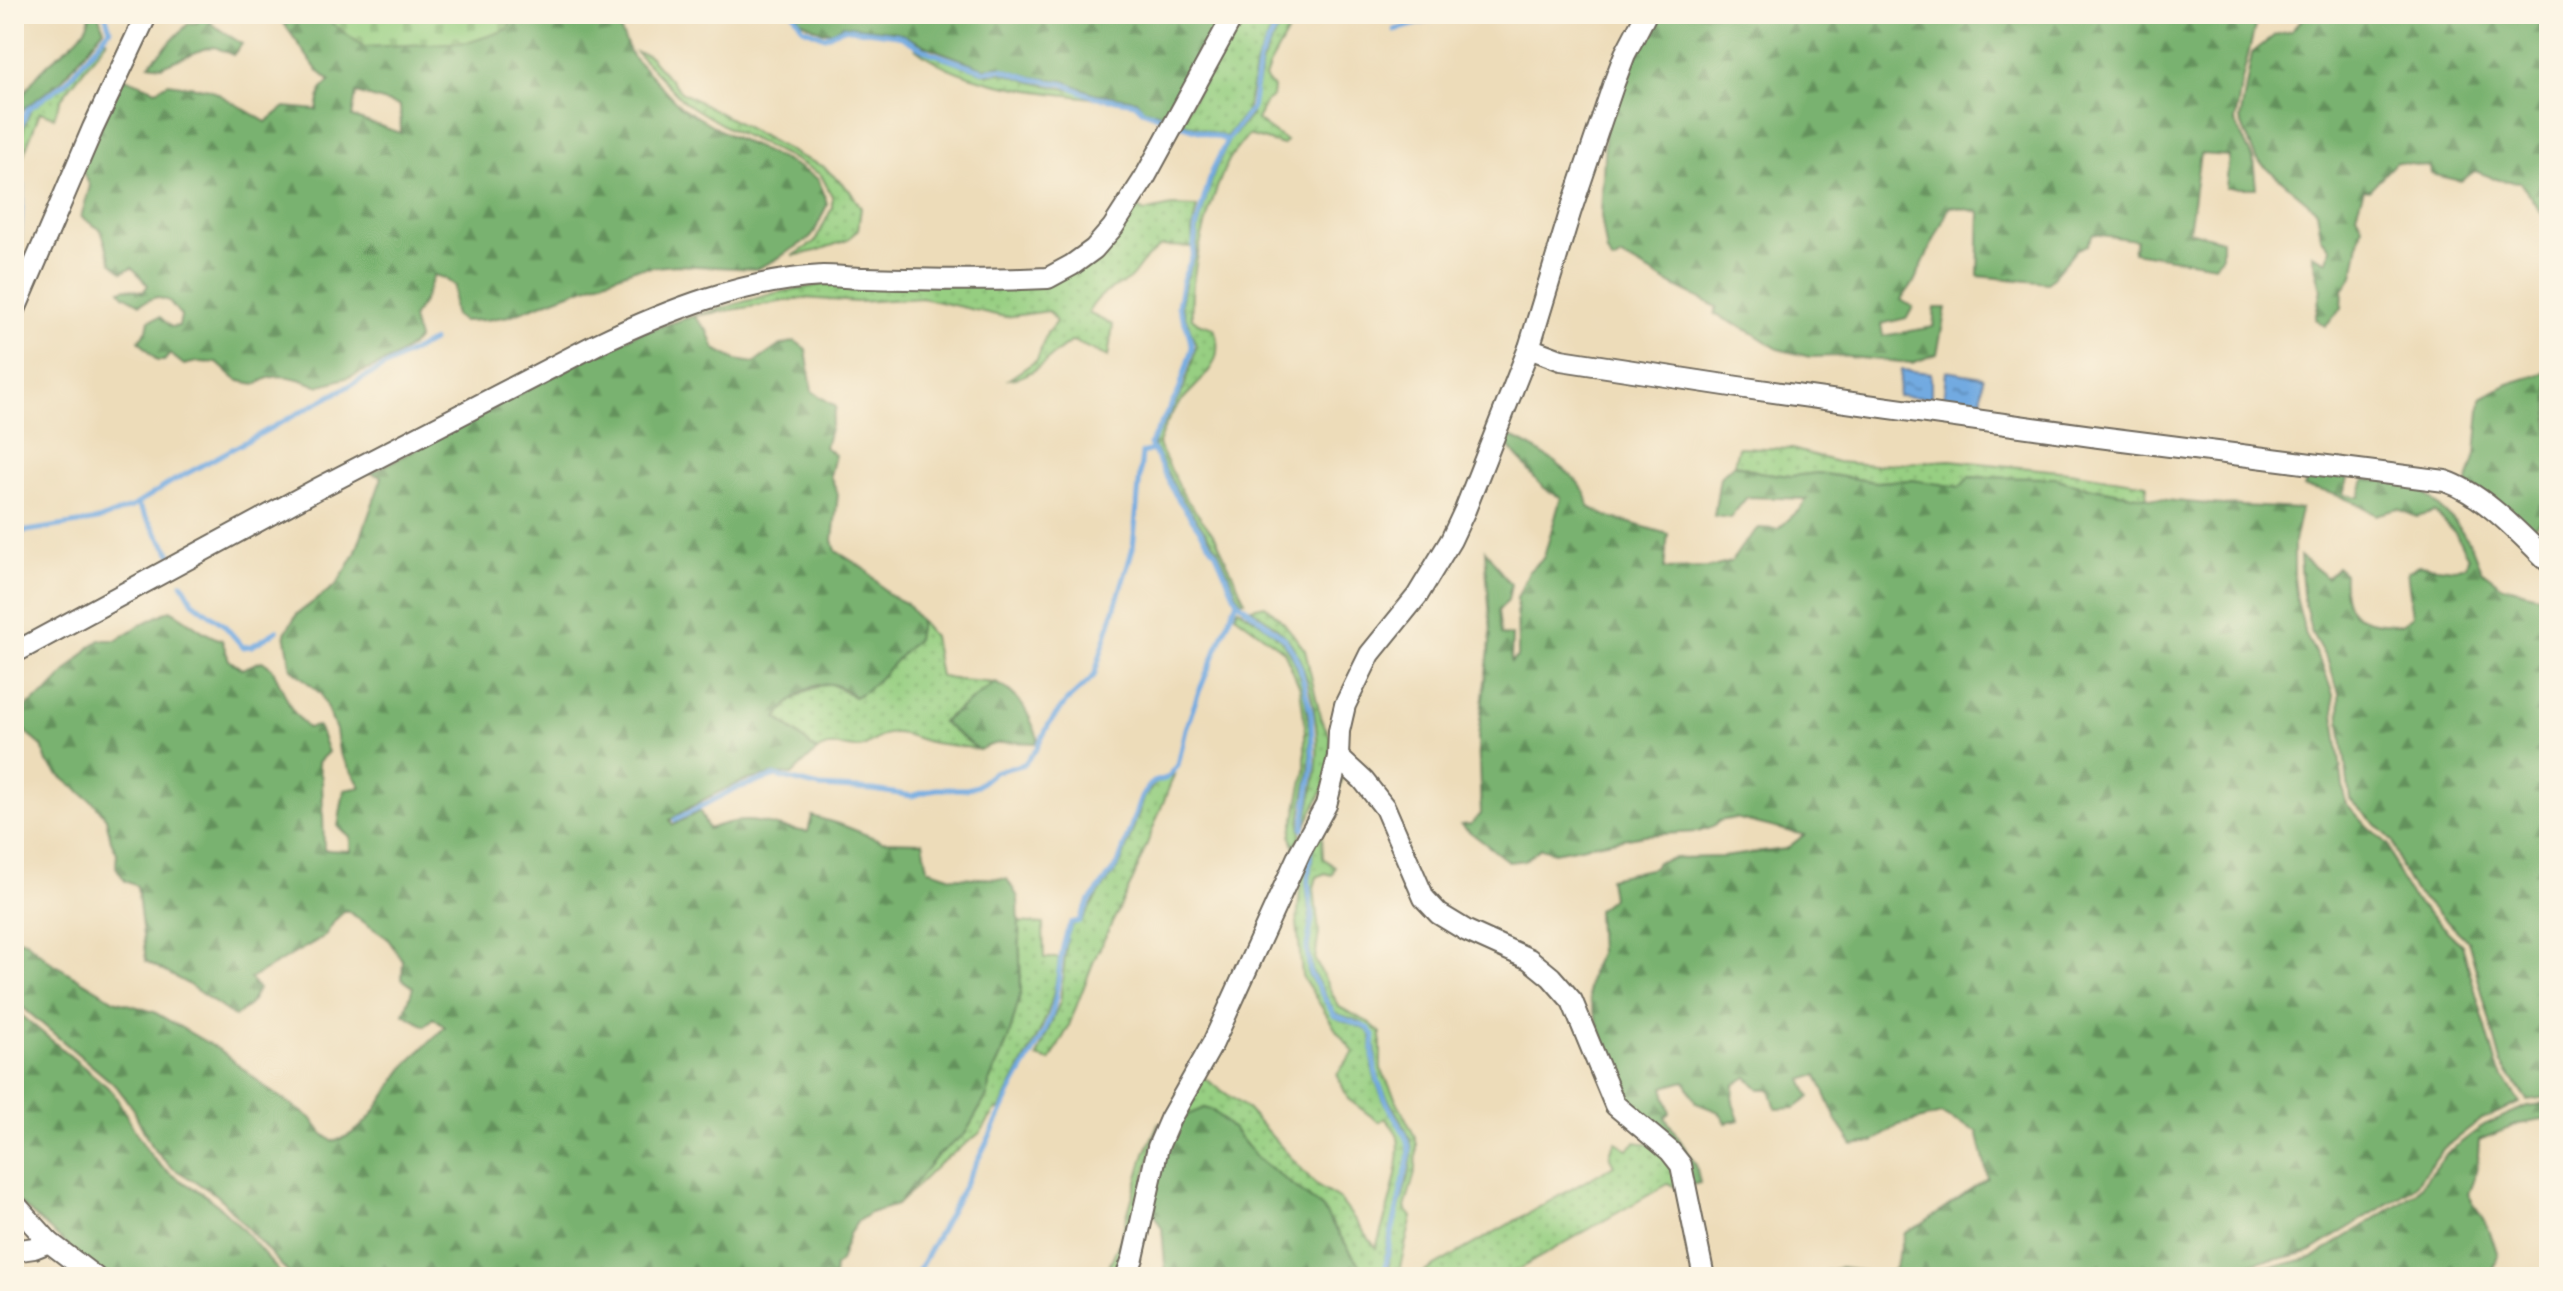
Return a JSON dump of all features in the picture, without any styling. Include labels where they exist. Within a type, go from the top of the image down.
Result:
[{"type":"street","points":[[14,312],[93,128],[147,14]]},
{"type":"street","points":[[14,653],[305,496],[597,344],[634,326],[707,299],[780,280],[825,276],[881,279],[1048,278],[1094,249],[1113,227],[1144,179],[1234,14]]},
{"type":"street","points":[[1126,1277],[1158,1147],[1170,1119],[1213,1043],[1300,852],[1326,805],[1338,757],[1339,731],[1345,705],[1370,654],[1417,596],[1451,540],[1529,348],[1614,83],[1646,14]]},
{"type":"street","points":[[1529,348],[1561,360],[1738,387],[2445,481],[2459,486],[2511,524],[2549,562]]},
{"type":"street","points":[[1338,757],[1363,780],[1385,808],[1424,898],[1439,914],[1467,931],[1529,959],[1551,977],[1572,1001],[1615,1105],[1670,1151],[1681,1165],[1704,1277]]},
{"type":"street","points":[[14,1203],[49,1242],[95,1277]]},
{"type":"street","points":[[14,1251],[49,1242]]},
{"type":"green space","points":[[90,14],[98,14],[104,29],[61,81],[22,110],[14,136],[14,116],[26,90],[41,71],[85,29]]},
{"type":"green space","points":[[200,14],[221,14],[210,23],[242,44],[233,55],[215,47],[162,66],[149,64],[189,23],[197,23]]},
{"type":"green space","points":[[277,14],[326,14],[332,23],[509,29],[511,14],[613,14],[632,56],[681,107],[727,134],[818,179],[827,205],[810,238],[756,269],[676,265],[634,269],[509,316],[463,321],[455,316],[453,308],[455,286],[434,275],[412,319],[418,339],[385,362],[317,386],[279,376],[258,384],[242,382],[217,363],[184,365],[170,354],[164,361],[157,361],[139,340],[147,330],[149,320],[160,317],[171,327],[179,326],[181,316],[169,301],[156,297],[140,304],[124,295],[120,290],[127,288],[143,292],[148,285],[132,267],[123,272],[112,263],[101,230],[81,217],[90,186],[81,168],[123,77],[156,90],[168,83],[210,89],[266,122],[285,107],[317,110],[321,90],[330,81],[317,70]],"holes":[[[356,93],[400,106],[401,133],[352,117]]]},
{"type":"green space","points":[[326,14],[511,14],[509,29],[470,42],[364,47],[332,23]]},
{"type":"green space","points":[[797,14],[1228,14],[1170,116],[1143,109],[1136,100],[1093,93],[1064,81],[1032,77],[998,66],[984,68],[898,32],[842,25],[833,31],[823,32],[801,21]]},
{"type":"green space","points":[[1240,14],[1280,14],[1256,62],[1247,111],[1226,137],[1181,122]]},
{"type":"green space","points":[[1285,14],[1298,14],[1269,66],[1265,78],[1273,88],[1272,97],[1266,101],[1257,120],[1286,141],[1283,145],[1248,135],[1231,157],[1222,176],[1202,238],[1192,301],[1192,318],[1214,328],[1217,354],[1208,373],[1172,413],[1158,444],[1184,496],[1216,538],[1245,601],[1240,600],[1218,550],[1178,493],[1154,447],[1154,440],[1183,390],[1196,346],[1181,304],[1196,254],[1198,228],[1206,199],[1229,140],[1251,115],[1262,62]]},
{"type":"green space","points":[[1649,14],[2258,14],[2235,122],[2253,159],[2256,188],[2226,188],[2229,156],[2200,154],[2189,231],[2222,240],[2222,255],[2215,265],[2133,252],[2136,240],[2093,234],[2087,245],[2077,249],[2048,283],[1978,276],[1980,212],[1950,206],[1914,282],[1901,300],[1913,307],[1907,318],[1881,324],[1883,336],[1933,327],[1935,308],[1946,308],[1937,354],[1912,363],[1839,356],[1810,357],[1778,349],[1714,314],[1717,307],[1622,257],[1613,262],[1607,253],[1601,216],[1606,114]]},
{"type":"green space","points":[[2307,14],[2549,14],[2549,224],[2520,182],[2499,180],[2475,171],[2461,181],[2431,174],[2430,167],[2396,162],[2369,190],[2364,189],[2356,214],[2362,225],[2353,276],[2343,290],[2342,308],[2325,326],[2315,319],[2321,289],[2312,254],[2327,261],[2330,248],[2321,237],[2317,210],[2256,159],[2240,120],[2252,53],[2275,35],[2291,31]]},
{"type":"green space","points":[[105,38],[107,40],[61,99],[54,117],[40,112],[19,167],[15,144],[31,109],[66,84]]},
{"type":"green space","points":[[915,48],[987,74],[1004,73],[1035,83],[1084,92],[1091,98],[1022,89],[976,78],[933,60]]},
{"type":"green space","points":[[636,52],[648,55],[681,92],[823,166],[850,191],[861,208],[858,229],[848,240],[792,256],[815,242],[832,208],[832,196],[821,175],[684,102]]},
{"type":"green space","points":[[1135,205],[1144,212],[1172,206],[1197,207],[1192,231],[1193,247],[1161,246],[1130,278],[1101,296],[1092,306],[1088,313],[1113,325],[1108,357],[1073,341],[1028,374],[1009,379],[1037,360],[1047,333],[1056,322],[1049,311],[1005,317],[922,298],[857,302],[804,298],[694,316],[775,293],[826,284],[1044,282]]},
{"type":"green space","points":[[694,316],[708,331],[715,349],[736,360],[754,363],[779,346],[795,341],[806,349],[812,391],[836,407],[825,447],[835,455],[830,476],[838,494],[833,540],[836,551],[865,569],[889,595],[906,603],[920,621],[917,639],[864,692],[855,697],[834,685],[815,686],[793,699],[777,718],[817,751],[792,775],[761,777],[728,787],[670,820],[673,825],[700,811],[708,829],[749,821],[808,832],[812,816],[882,841],[923,842],[928,869],[952,877],[1007,879],[1018,897],[1021,992],[1008,1040],[989,1082],[988,1094],[965,1134],[937,1156],[897,1205],[870,1213],[858,1221],[849,1234],[834,1277],[292,1277],[217,1195],[171,1167],[161,1157],[151,1146],[133,1109],[117,1087],[14,1000],[14,938],[26,941],[49,961],[114,1000],[154,1012],[223,1052],[266,1088],[311,1118],[332,1141],[356,1131],[365,1122],[405,1067],[445,1027],[433,1018],[425,1026],[404,1014],[413,987],[402,979],[403,961],[387,938],[346,910],[325,936],[250,979],[258,989],[250,1004],[235,1017],[186,983],[146,961],[137,886],[125,881],[116,867],[117,853],[106,818],[94,803],[47,762],[42,746],[14,722],[14,715],[46,693],[100,640],[117,640],[170,610],[222,640],[229,660],[242,669],[262,661],[272,668],[292,710],[307,728],[318,726],[328,752],[318,762],[322,779],[324,850],[350,851],[350,837],[338,827],[344,790],[361,787],[339,752],[336,730],[321,694],[291,668],[285,633],[297,614],[336,585],[355,554],[382,477],[371,473],[602,350],[636,334]]},
{"type":"green space","points":[[2549,371],[2549,514],[2527,534],[2467,485],[2476,454],[2481,398],[2508,384]]},
{"type":"green space","points":[[1500,433],[1533,448],[1567,472],[1584,491],[1589,507],[1606,516],[1668,534],[1664,569],[1709,568],[1731,562],[1759,528],[1778,529],[1807,499],[1747,497],[1730,518],[1714,516],[1720,477],[1734,464],[1759,472],[1791,476],[1818,473],[1876,482],[1912,480],[1960,487],[1969,477],[2056,478],[2157,499],[2301,509],[2294,542],[2297,601],[2306,636],[2323,667],[2333,695],[2345,802],[2389,845],[2397,871],[2411,897],[2462,945],[2497,1066],[2520,1103],[2480,1120],[2444,1148],[2412,1189],[2309,1252],[2260,1261],[2208,1277],[1798,1277],[1840,1268],[1888,1275],[1895,1268],[1905,1233],[1988,1178],[1977,1131],[1941,1114],[1899,1125],[1873,1142],[1853,1145],[1836,1119],[1817,1075],[1802,1080],[1810,1097],[1795,1108],[1776,1109],[1770,1089],[1759,1089],[1747,1077],[1734,1085],[1733,1103],[1739,1120],[1726,1123],[1719,1112],[1696,1103],[1685,1081],[1663,1087],[1670,1113],[1665,1117],[1696,1165],[1700,1183],[1692,1185],[1635,1116],[1623,1095],[1588,989],[1599,953],[1597,910],[1612,898],[1609,878],[1654,868],[1657,862],[1676,858],[1722,857],[1786,849],[1804,835],[1735,818],[1719,821],[1713,827],[1698,832],[1644,835],[1554,852],[1541,848],[1525,860],[1509,862],[1461,825],[1471,824],[1481,814],[1478,737],[1491,634],[1485,550],[1511,584],[1508,600],[1498,611],[1501,635],[1512,636],[1511,662],[1518,656],[1517,598],[1529,571],[1544,557],[1561,497],[1542,485],[1516,454],[1497,440]]},
{"type":"green space","points":[[1738,447],[1792,449],[1837,462],[1874,465],[1950,460],[2069,472],[2147,484],[2146,499],[2056,478],[1960,488],[1912,480],[1876,482],[1818,473],[1791,476],[1759,472],[1734,464]]},
{"type":"green space","points":[[2310,473],[2348,478],[2344,495],[2360,497],[2365,479],[2416,485],[2453,520],[2471,545],[2481,570],[2503,586],[2549,598],[2549,1097],[2527,1100],[2501,1062],[2468,941],[2414,891],[2401,867],[2393,841],[2350,799],[2339,693],[2328,662],[2311,632],[2303,594],[2300,556],[2327,578],[2337,567],[2344,573],[2346,600],[2356,615],[2374,622],[2401,624],[2413,616],[2407,572],[2419,565],[2455,569],[2466,566],[2468,557],[2455,533],[2435,512],[2417,517],[2398,509],[2376,515],[2342,497],[2304,487]]},
{"type":"green space","points":[[1265,605],[1305,650],[1321,719],[1331,738],[1327,782],[1305,827],[1317,757],[1316,724],[1310,690],[1292,645],[1279,630],[1251,608]]},
{"type":"green space","points":[[1238,608],[1283,642],[1297,668],[1306,702],[1310,754],[1301,836],[1294,847],[1291,837],[1305,771],[1305,725],[1300,688],[1284,651],[1235,615]]},
{"type":"green space","points":[[920,621],[933,636],[940,676],[995,683],[942,721],[979,750],[893,733],[859,748],[832,746],[817,751],[777,717],[800,696],[829,683],[854,697],[863,692],[917,639]]},
{"type":"green space","points":[[995,683],[1011,692],[1022,705],[1038,738],[1036,743],[1000,743],[979,750],[942,722]]},
{"type":"green space","points":[[1174,775],[1132,882],[1095,958],[1068,1028],[1050,1061],[1037,1057],[1060,1002],[1067,938],[1072,925],[1082,921],[1121,864],[1145,796],[1155,784]]},
{"type":"green space","points":[[1344,775],[1322,832],[1323,858],[1335,867],[1332,875],[1325,873],[1317,877],[1314,888],[1319,932],[1315,960],[1339,1007],[1370,1023],[1381,1033],[1381,1069],[1415,1137],[1416,1169],[1405,1208],[1412,1217],[1400,1267],[1406,1277],[1392,1277],[1389,1263],[1393,1232],[1410,1166],[1411,1143],[1379,1080],[1371,1032],[1358,1021],[1335,1013],[1312,971],[1309,946],[1313,917],[1310,881],[1314,840]]},
{"type":"green space","points":[[1308,844],[1308,974],[1334,1017],[1367,1030],[1371,1036],[1376,1082],[1385,1104],[1407,1139],[1405,1172],[1386,1249],[1385,1265],[1389,1277],[1367,1277],[1322,1208],[1256,1157],[1234,1130],[1175,1120],[1200,1075],[1246,1108],[1317,1186],[1340,1200],[1376,1248],[1398,1162],[1398,1138],[1385,1118],[1379,1122],[1348,1099],[1337,1074],[1354,1052],[1336,1030],[1302,976],[1297,923],[1301,876],[1298,874]]},
{"type":"green space","points":[[1019,922],[1043,924],[1044,958],[1059,958],[1045,1021],[1000,1109],[995,1111],[980,1133],[940,1163],[897,1205],[937,1155],[965,1134],[988,1094],[989,1082],[1008,1040],[1021,992]]},
{"type":"green space","points":[[14,1009],[111,1090],[153,1158],[223,1209],[284,1277],[103,1277],[14,1198]]},
{"type":"green space","points":[[2549,1103],[2549,1119],[2519,1124],[2479,1140],[2477,1171],[2468,1194],[2488,1227],[2498,1255],[2492,1277],[2228,1277],[2314,1257],[2415,1193],[2447,1153],[2484,1125],[2527,1106]]},
{"type":"green space","points":[[1204,1108],[1212,1110],[1234,1130],[1256,1157],[1322,1208],[1367,1277],[1166,1277],[1162,1228],[1147,1203],[1175,1120]]},
{"type":"green space","points":[[1159,1122],[1118,1277],[1104,1277],[1120,1241],[1145,1153]]},
{"type":"green space","points":[[1616,1142],[1628,1149],[1635,1142],[1667,1151],[1681,1188],[1668,1184],[1505,1277],[1415,1277],[1614,1165],[1610,1154]]},
{"type":"water","points":[[1901,370],[1931,373],[1931,398],[1898,396]]},
{"type":"water","points":[[1946,371],[1983,377],[1981,407],[1943,402]]},
{"type":"waterway","points":[[14,142],[28,109],[65,83],[110,29],[105,14]]},
{"type":"waterway","points":[[794,14],[803,28],[825,37],[843,28],[898,35],[929,52],[985,71],[1001,69],[1032,79],[1064,84],[1092,96],[1135,103],[1142,110],[1168,120]]},
{"type":"waterway","points":[[1283,14],[1259,61],[1252,108],[1227,140],[1213,169],[1178,306],[1192,348],[1179,391],[1150,444],[1176,496],[1216,553],[1237,601],[1284,638],[1300,667],[1311,714],[1313,765],[1303,829]]},
{"type":"waterway","points":[[1395,30],[1452,14]]},
{"type":"waterway","points":[[1181,125],[1227,140]]},
{"type":"waterway","points":[[14,166],[23,185],[19,252],[14,260]]},
{"type":"waterway","points":[[14,533],[98,520],[132,507],[173,481],[432,341]]},
{"type":"waterway","points":[[675,820],[734,789],[776,776],[820,787],[912,796],[936,789],[967,789],[977,786],[994,772],[1024,764],[1066,702],[1094,676],[1133,548],[1142,453],[1152,450]]},
{"type":"waterway","points":[[137,504],[173,557]]},
{"type":"waterway","points":[[182,583],[193,602],[224,625],[243,647],[252,646],[277,631]]},
{"type":"waterway","points":[[915,1277],[1048,1023],[1063,947],[1071,923],[1079,921],[1089,902],[1118,864],[1139,803],[1148,787],[1167,778],[1178,765],[1198,694],[1237,601]]},
{"type":"waterway","points":[[1311,847],[1308,882],[1312,919],[1307,947],[1310,973],[1334,1015],[1368,1028],[1374,1035],[1373,1057],[1377,1077],[1410,1152],[1388,1250],[1386,1268],[1390,1277]]}]
